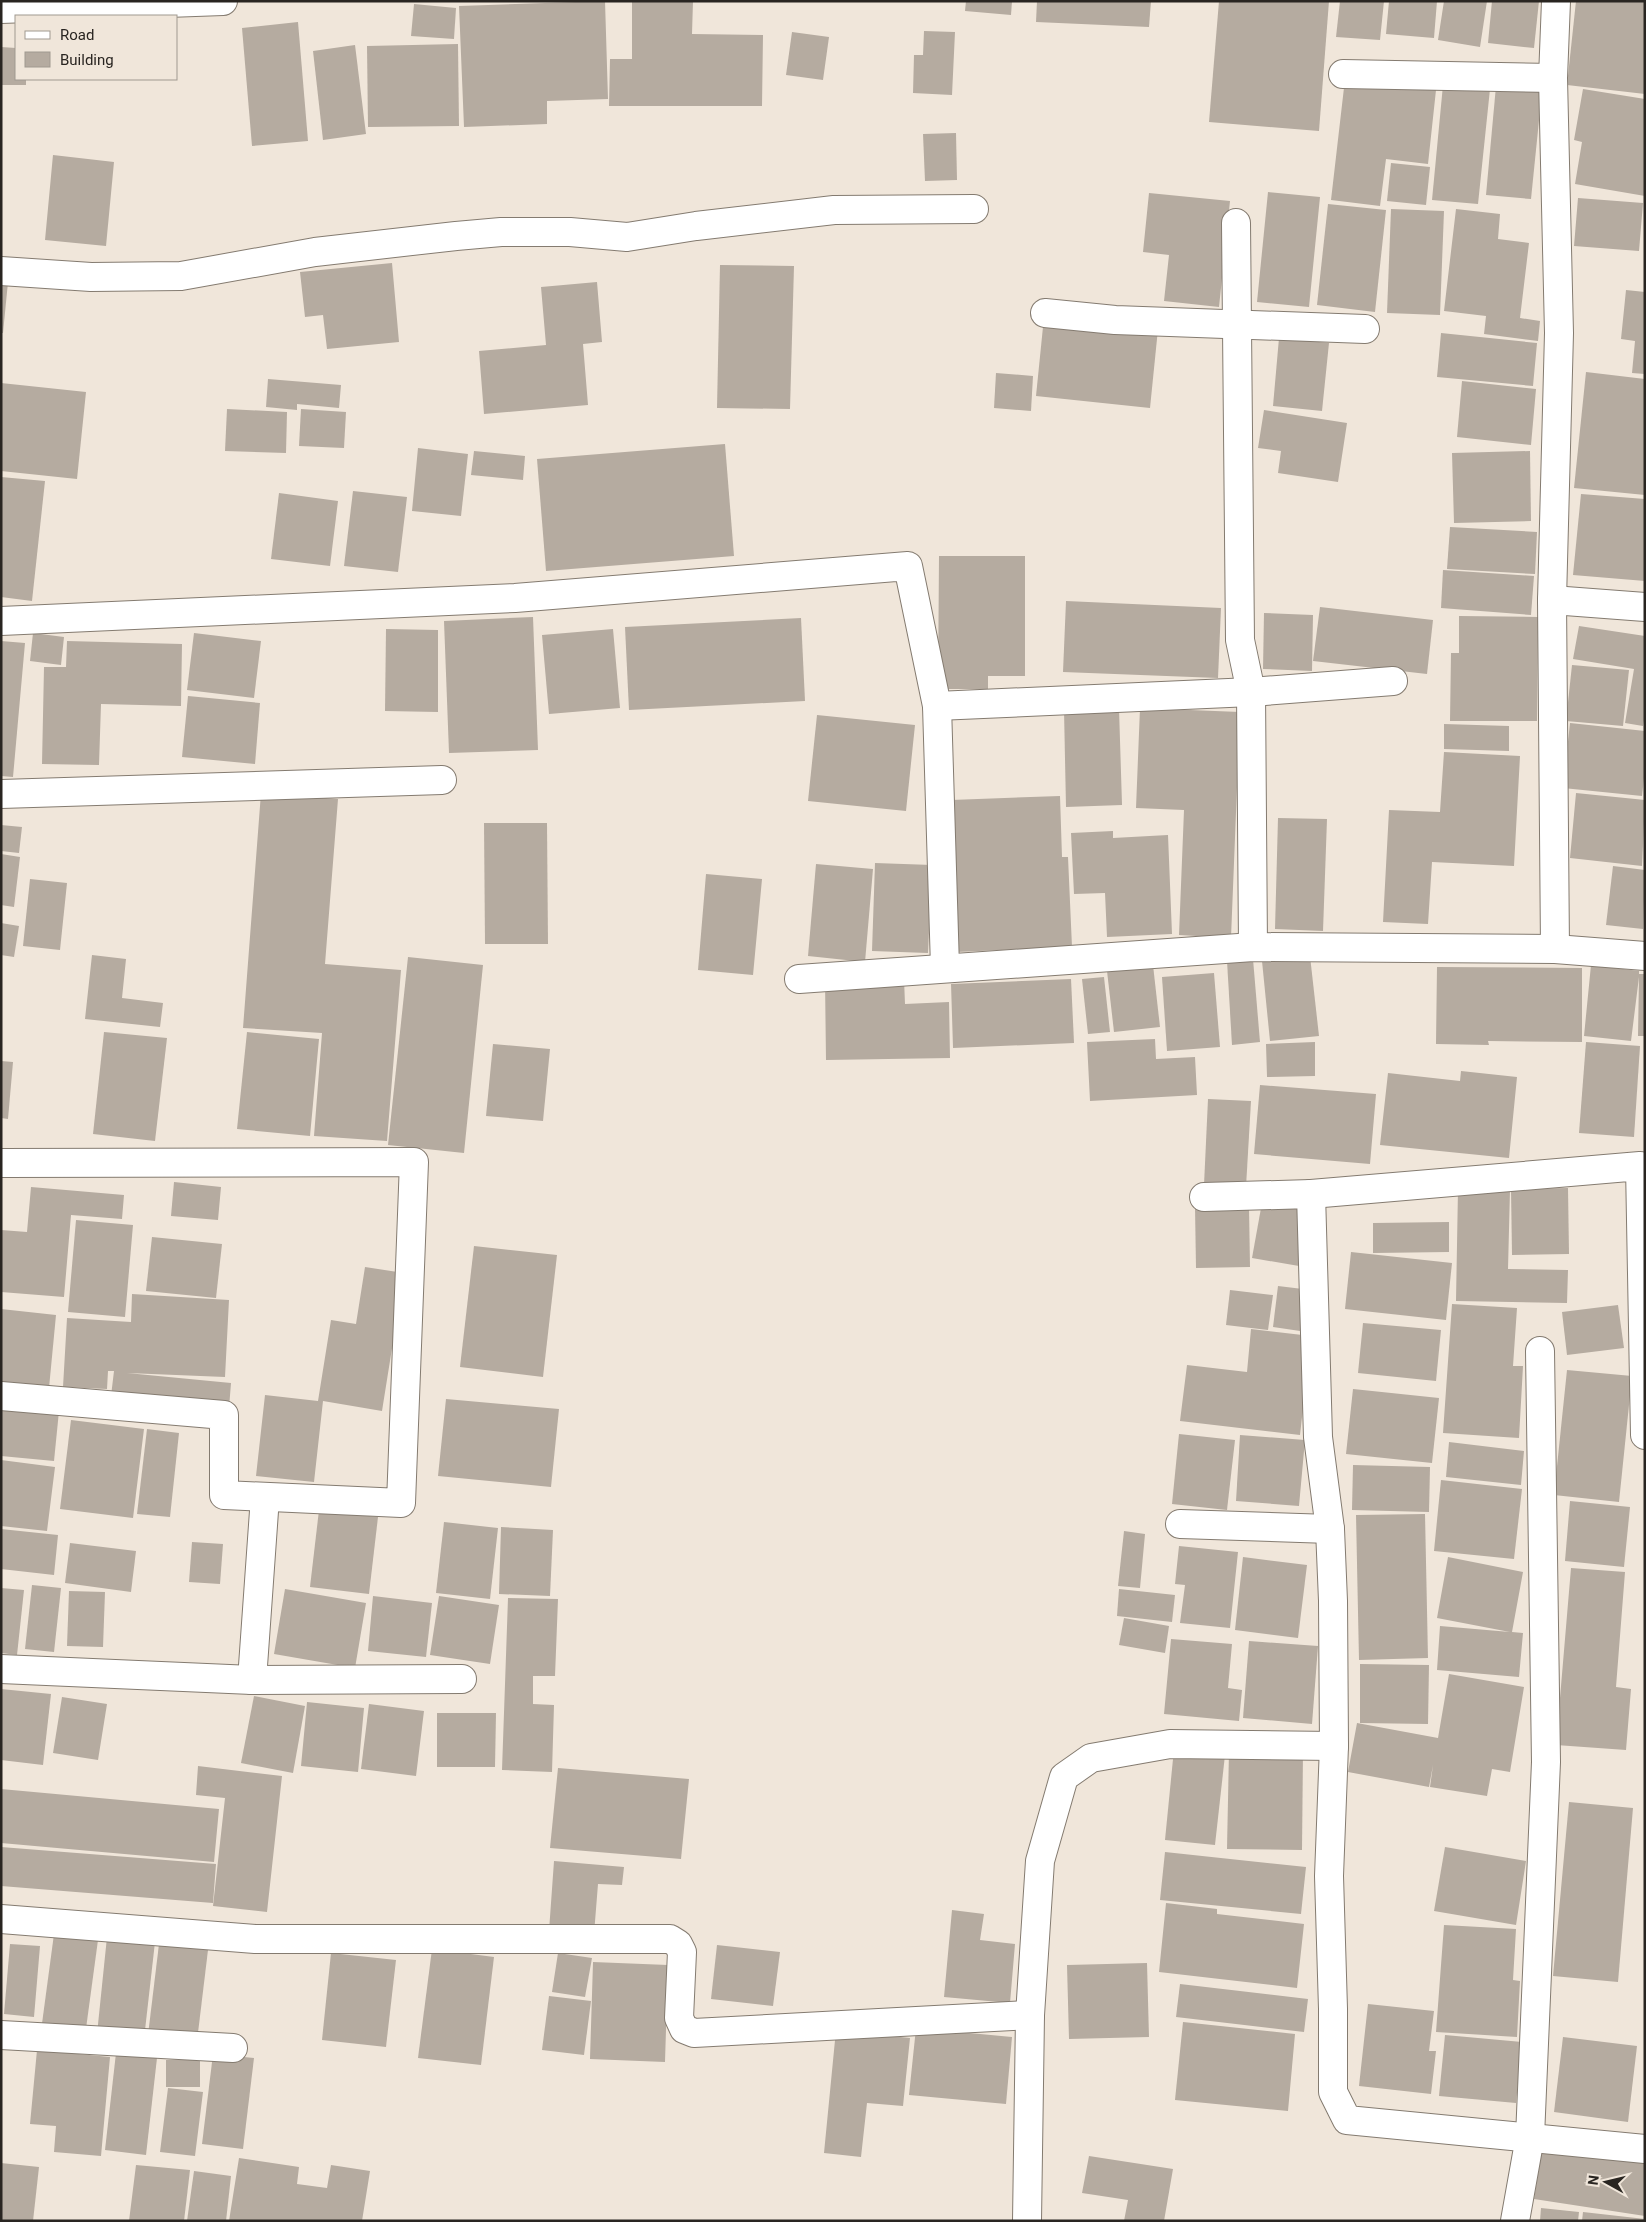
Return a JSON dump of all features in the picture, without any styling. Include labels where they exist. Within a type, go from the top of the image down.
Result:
[{"type":"street","points":[[1,10],[223,1]]},
{"type":"street","points":[[1554,949],[1552,600],[1559,333],[1553,78],[1556,1]]},
{"type":"street","points":[[1343,74],[1553,78]]},
{"type":"street","points":[[1,271],[91,277],[181,276],[315,252],[465,235],[501,232],[570,232],[627,237],[696,226],[834,210],[974,209]]},
{"type":"street","points":[[1236,223],[1235,325],[1240,640],[1250,692],[1253,947]]},
{"type":"street","points":[[1045,313],[1115,320],[1365,329]]},
{"type":"street","points":[[1,620],[515,598],[908,566],[937,706],[945,967]]},
{"type":"street","points":[[1552,600],[1645,607]]},
{"type":"street","points":[[937,706],[1250,692],[1393,681]]},
{"type":"street","points":[[1,794],[442,780]]},
{"type":"street","points":[[799,979],[945,967],[1253,947],[1554,949],[1645,956]]},
{"type":"street","points":[[1,1163],[414,1162],[401,1503],[224,1495],[224,1415],[1,1396]]},
{"type":"street","points":[[1204,1197],[1311,1194],[1640,1166],[1645,1435]]},
{"type":"street","points":[[1311,1194],[1318,1437],[1330,1529],[1334,1746],[1329,1876],[1333,2009],[1333,2092],[1347,2120],[1530,2136],[1645,2149]]},
{"type":"street","points":[[1515,2221],[1530,2136],[1546,1762],[1540,1351]]},
{"type":"street","points":[[252,1680],[265,1497]]},
{"type":"street","points":[[1180,1524],[1330,1529]]},
{"type":"street","points":[[1,1669],[252,1680],[462,1679]]},
{"type":"street","points":[[1027,2221],[1030,2015],[1040,1861],[1064,1777],[1091,1758],[1170,1744],[1334,1746]]},
{"type":"street","points":[[1,1919],[255,1939],[670,1940],[678,1944],[682,1952],[679,2018],[684,2030],[694,2033],[1030,2015]]},
{"type":"street","points":[[1,2035],[233,2048]]},
{"type":"building","points":[[605,1],[608,99],[547,101],[547,124],[464,127],[459,6]]},
{"type":"building","points":[[632,1],[693,1],[692,34],[763,35],[762,106],[609,106],[610,59],[632,59]]},
{"type":"building","points":[[966,1],[1012,1],[1011,15],[965,11]]},
{"type":"building","points":[[1037,1],[1151,1],[1149,27],[1036,22]]},
{"type":"building","points":[[1219,1],[1329,1],[1319,131],[1209,122]]},
{"type":"building","points":[[1340,1],[1384,1],[1380,40],[1336,37]]},
{"type":"building","points":[[1389,1],[1437,1],[1434,38],[1386,34]]},
{"type":"building","points":[[1444,1],[1487,1],[1480,47],[1438,40]]},
{"type":"building","points":[[1492,1],[1539,1],[1534,48],[1488,43]]},
{"type":"building","points":[[1576,1],[1645,1],[1645,94],[1567,85]]},
{"type":"building","points":[[414,4],[456,8],[454,39],[411,36]]},
{"type":"building","points":[[298,22],[308,141],[252,146],[242,28]]},
{"type":"building","points":[[924,31],[955,32],[952,95],[913,93],[914,55],[923,55]]},
{"type":"building","points":[[792,32],[829,37],[823,80],[786,75]]},
{"type":"building","points":[[458,44],[459,126],[368,127],[367,46]]},
{"type":"building","points":[[355,45],[366,134],[323,140],[313,51]]},
{"type":"building","points":[[1,47],[15,48],[15,80],[26,80],[26,85],[1,85]]},
{"type":"building","points":[[1345,79],[1436,90],[1428,164],[1386,159],[1380,206],[1331,200]]},
{"type":"building","points":[[1443,85],[1490,89],[1478,204],[1432,200]]},
{"type":"building","points":[[1496,86],[1542,91],[1531,199],[1486,195]]},
{"type":"building","points":[[1583,89],[1645,99],[1645,196],[1575,184],[1582,142],[1574,140]]},
{"type":"building","points":[[956,133],[957,180],[925,181],[923,134]]},
{"type":"building","points":[[53,155],[114,162],[106,246],[45,240]]},
{"type":"building","points":[[1391,163],[1430,167],[1426,205],[1387,201]]},
{"type":"building","points":[[1268,192],[1320,197],[1309,307],[1257,302]]},
{"type":"building","points":[[1149,193],[1230,201],[1219,307],[1164,301],[1169,255],[1143,252]]},
{"type":"building","points":[[1578,198],[1643,203],[1639,251],[1574,246]]},
{"type":"building","points":[[1328,204],[1386,210],[1375,312],[1317,305]]},
{"type":"building","points":[[1391,209],[1444,211],[1440,315],[1387,313]]},
{"type":"building","points":[[1456,209],[1500,214],[1498,239],[1529,243],[1520,318],[1540,321],[1538,341],[1484,334],[1486,316],[1444,311]]},
{"type":"building","points":[[392,263],[399,342],[327,349],[323,315],[305,317],[300,272]]},
{"type":"building","points":[[720,265],[794,266],[790,409],[717,408]]},
{"type":"building","points":[[1,281],[8,282],[3,333],[1,333]]},
{"type":"building","points":[[597,282],[602,342],[583,344],[588,405],[484,414],[479,351],[546,345],[541,287]]},
{"type":"building","points":[[1626,290],[1645,292],[1645,374],[1632,373],[1635,341],[1621,339]]},
{"type":"building","points":[[1044,317],[1158,329],[1150,408],[1036,396]]},
{"type":"building","points":[[1441,333],[1537,343],[1533,386],[1437,377]]},
{"type":"building","points":[[1279,338],[1329,343],[1322,411],[1273,406]]},
{"type":"building","points":[[1586,372],[1645,379],[1645,495],[1574,488]]},
{"type":"building","points":[[996,373],[1033,376],[1031,411],[994,408]]},
{"type":"building","points":[[268,379],[341,385],[339,408],[297,404],[297,410],[266,407]]},
{"type":"building","points":[[1462,381],[1536,389],[1531,445],[1457,437]]},
{"type":"building","points":[[1,383],[86,392],[77,479],[1,471]]},
{"type":"building","points":[[227,409],[287,412],[286,453],[225,451]]},
{"type":"building","points":[[301,409],[346,412],[344,448],[299,446]]},
{"type":"building","points":[[1264,410],[1347,423],[1338,482],[1278,473],[1281,451],[1258,448]]},
{"type":"building","points":[[725,444],[734,556],[546,571],[537,459]]},
{"type":"building","points":[[418,448],[468,454],[461,516],[412,511]]},
{"type":"building","points":[[474,451],[525,456],[523,480],[471,475]]},
{"type":"building","points":[[1530,451],[1531,521],[1454,523],[1452,453]]},
{"type":"building","points":[[1,477],[45,481],[32,601],[1,597]]},
{"type":"building","points":[[353,491],[407,497],[398,572],[344,566]]},
{"type":"building","points":[[279,493],[338,501],[330,566],[271,559]]},
{"type":"building","points":[[1581,494],[1645,499],[1645,581],[1573,575]]},
{"type":"building","points":[[1450,527],[1537,532],[1535,574],[1447,569]]},
{"type":"building","points":[[939,556],[1025,556],[1025,676],[988,676],[988,689],[938,689]]},
{"type":"building","points":[[1443,570],[1534,576],[1531,615],[1441,608]]},
{"type":"building","points":[[1066,601],[1221,608],[1218,678],[1063,672]]},
{"type":"building","points":[[1320,607],[1433,620],[1427,674],[1313,661]]},
{"type":"building","points":[[1264,613],[1313,615],[1312,671],[1263,669]]},
{"type":"building","points":[[1459,616],[1538,617],[1537,721],[1450,721],[1451,653],[1459,653]]},
{"type":"building","points":[[533,617],[538,750],[449,753],[444,621]]},
{"type":"building","points":[[801,618],[805,701],[629,710],[625,627]]},
{"type":"building","points":[[1579,626],[1645,636],[1645,714],[1643,726],[1625,723],[1634,669],[1573,659]]},
{"type":"building","points":[[386,629],[438,630],[438,712],[385,711]]},
{"type":"building","points":[[613,629],[620,708],[549,714],[542,635]]},
{"type":"building","points":[[33,633],[64,637],[61,665],[30,661]]},
{"type":"building","points":[[194,633],[261,641],[254,698],[187,690]]},
{"type":"building","points":[[1,641],[25,643],[13,777],[1,776]]},
{"type":"building","points":[[67,641],[182,644],[181,706],[101,704],[99,765],[42,764],[44,667],[66,667]]},
{"type":"building","points":[[1572,665],[1629,670],[1623,726],[1566,721]]},
{"type":"building","points":[[188,696],[260,703],[255,764],[182,757]]},
{"type":"building","points":[[1140,708],[1240,712],[1231,938],[1179,935],[1184,810],[1136,808]]},
{"type":"building","points":[[1119,709],[1122,805],[1066,807],[1064,710]]},
{"type":"building","points":[[817,715],[915,725],[906,811],[808,801]]},
{"type":"building","points":[[1570,723],[1645,731],[1645,769],[1642,796],[1563,788]]},
{"type":"building","points":[[1444,724],[1509,726],[1509,751],[1444,749]]},
{"type":"building","points":[[1444,752],[1520,756],[1514,866],[1432,862],[1428,924],[1383,922],[1389,810],[1440,812]]},
{"type":"building","points":[[261,793],[338,799],[325,964],[401,970],[387,1141],[314,1136],[322,1033],[243,1028]]},
{"type":"building","points":[[1576,793],[1645,800],[1642,866],[1570,858]]},
{"type":"building","points":[[1060,796],[1062,857],[1068,857],[1072,947],[956,952],[951,800]]},
{"type":"building","points":[[1278,818],[1327,819],[1323,931],[1275,929]]},
{"type":"building","points":[[484,823],[547,823],[548,944],[485,944]]},
{"type":"building","points":[[1,825],[22,827],[19,853],[1,851]]},
{"type":"building","points":[[1113,831],[1113,838],[1168,835],[1172,934],[1107,937],[1105,893],[1074,894],[1071,833]]},
{"type":"building","points":[[1,854],[20,857],[14,907],[1,905]]},
{"type":"building","points":[[875,863],[932,865],[928,953],[872,951]]},
{"type":"building","points":[[816,864],[873,869],[865,962],[808,956]]},
{"type":"building","points":[[1613,866],[1645,870],[1643,929],[1606,925]]},
{"type":"building","points":[[706,874],[762,879],[753,975],[698,970]]},
{"type":"building","points":[[30,879],[67,883],[60,950],[23,946]]},
{"type":"building","points":[[1,923],[19,926],[14,957],[1,955]]},
{"type":"building","points":[[92,955],[126,959],[122,998],[163,1003],[160,1027],[85,1019]]},
{"type":"building","points":[[1310,956],[1319,1036],[1270,1041],[1262,961]]},
{"type":"building","points":[[408,957],[483,965],[464,1153],[388,1145]]},
{"type":"building","points":[[1253,959],[1260,1042],[1232,1045],[1227,961]]},
{"type":"building","points":[[1153,965],[1160,1027],[1114,1032],[1107,971]]},
{"type":"building","points":[[1591,965],[1639,971],[1639,974],[1645,974],[1645,1036],[1638,1036],[1639,977],[1631,1041],[1584,1036]]},
{"type":"building","points":[[1437,967],[1582,968],[1582,1042],[1488,1041],[1489,1045],[1436,1044]]},
{"type":"building","points":[[1214,973],[1220,1047],[1167,1051],[1162,977]]},
{"type":"building","points":[[1104,977],[1110,1032],[1088,1034],[1082,979]]},
{"type":"building","points":[[904,979],[905,1004],[949,1002],[950,1058],[826,1060],[825,980]]},
{"type":"building","points":[[1071,979],[1074,1043],[953,1048],[951,984]]},
{"type":"building","points":[[104,1032],[167,1038],[155,1141],[93,1134]]},
{"type":"building","points":[[247,1032],[319,1039],[310,1136],[237,1129]]},
{"type":"building","points":[[1155,1039],[1156,1059],[1195,1057],[1197,1095],[1090,1101],[1087,1042]]},
{"type":"building","points":[[1315,1042],[1315,1076],[1267,1077],[1266,1044]]},
{"type":"building","points":[[1586,1042],[1640,1046],[1634,1137],[1579,1133]]},
{"type":"building","points":[[493,1044],[550,1049],[543,1121],[486,1116]]},
{"type":"building","points":[[1,1061],[13,1062],[8,1119],[1,1118]]},
{"type":"building","points":[[1461,1071],[1517,1077],[1509,1158],[1380,1145],[1388,1073],[1460,1081]]},
{"type":"building","points":[[1260,1085],[1376,1094],[1370,1164],[1254,1154]]},
{"type":"building","points":[[1208,1099],[1251,1101],[1246,1187],[1204,1185]]},
{"type":"building","points":[[174,1182],[221,1187],[218,1220],[171,1216]]},
{"type":"building","points":[[31,1187],[124,1195],[122,1219],[71,1215],[64,1297],[1,1292],[1,1230],[27,1232]]},
{"type":"building","points":[[1568,1188],[1569,1254],[1512,1255],[1511,1189]]},
{"type":"building","points":[[1458,1189],[1510,1190],[1508,1269],[1568,1270],[1567,1303],[1456,1301]]},
{"type":"building","points":[[1263,1197],[1310,1206],[1299,1266],[1252,1258]]},
{"type":"building","points":[[1195,1207],[1249,1207],[1250,1267],[1196,1268]]},
{"type":"building","points":[[76,1220],[133,1225],[125,1317],[68,1312]]},
{"type":"building","points":[[1449,1222],[1449,1252],[1373,1253],[1373,1223]]},
{"type":"building","points":[[152,1237],[222,1244],[216,1298],[146,1291]]},
{"type":"building","points":[[474,1246],[557,1255],[543,1377],[460,1367]]},
{"type":"building","points":[[1351,1252],[1452,1263],[1446,1320],[1345,1309]]},
{"type":"building","points":[[365,1267],[404,1273],[382,1411],[323,1401],[314,1482],[256,1476],[265,1395],[318,1401],[331,1320],[356,1324]]},
{"type":"building","points":[[1278,1286],[1311,1290],[1307,1332],[1273,1327]]},
{"type":"building","points":[[1230,1290],[1273,1295],[1268,1330],[1226,1325]]},
{"type":"building","points":[[132,1294],[229,1300],[225,1377],[127,1373],[231,1383],[229,1408],[111,1396],[114,1371],[108,1371],[107,1389],[63,1387],[67,1318],[131,1322]]},
{"type":"building","points":[[1452,1304],[1517,1308],[1513,1366],[1523,1366],[1519,1438],[1443,1433]]},
{"type":"building","points":[[1618,1305],[1624,1348],[1567,1355],[1562,1312]]},
{"type":"building","points":[[1,1309],[56,1315],[49,1388],[1,1383]]},
{"type":"building","points":[[1363,1323],[1441,1330],[1436,1381],[1358,1373]]},
{"type":"building","points":[[1251,1329],[1311,1336],[1300,1435],[1180,1421],[1187,1365],[1247,1372]]},
{"type":"building","points":[[1567,1370],[1632,1376],[1619,1502],[1554,1495]]},
{"type":"building","points":[[1353,1389],[1439,1398],[1432,1463],[1346,1454]]},
{"type":"building","points":[[446,1399],[559,1409],[551,1487],[438,1476]]},
{"type":"building","points":[[1,1406],[59,1411],[54,1461],[1,1456]]},
{"type":"building","points":[[71,1420],[144,1429],[133,1518],[60,1509]]},
{"type":"building","points":[[147,1429],[179,1433],[170,1517],[137,1514]]},
{"type":"building","points":[[1179,1434],[1235,1440],[1227,1510],[1172,1504]]},
{"type":"building","points":[[1240,1435],[1305,1440],[1299,1506],[1236,1501]]},
{"type":"building","points":[[1449,1442],[1524,1451],[1521,1485],[1446,1477]]},
{"type":"building","points":[[1,1460],[55,1467],[47,1531],[1,1526]]},
{"type":"building","points":[[1353,1465],[1430,1467],[1429,1512],[1352,1510]]},
{"type":"building","points":[[1441,1480],[1522,1489],[1514,1559],[1434,1551]]},
{"type":"building","points":[[1570,1501],[1630,1507],[1624,1567],[1565,1561]]},
{"type":"building","points":[[319,1510],[378,1517],[369,1594],[310,1587]]},
{"type":"building","points":[[1425,1514],[1428,1658],[1359,1660],[1356,1515]]},
{"type":"building","points":[[444,1522],[498,1528],[490,1599],[436,1593]]},
{"type":"building","points":[[501,1527],[553,1530],[550,1596],[499,1594]]},
{"type":"building","points":[[1,1529],[58,1535],[54,1575],[1,1569]]},
{"type":"building","points":[[1124,1531],[1145,1534],[1140,1588],[1118,1586]]},
{"type":"building","points":[[192,1542],[223,1544],[220,1584],[189,1582]]},
{"type":"building","points":[[70,1543],[136,1551],[131,1592],[65,1583]]},
{"type":"building","points":[[1179,1546],[1238,1552],[1230,1628],[1180,1623],[1185,1585],[1175,1584]]},
{"type":"building","points":[[1243,1557],[1307,1565],[1298,1638],[1235,1630]]},
{"type":"building","points":[[1448,1557],[1523,1572],[1512,1632],[1523,1633],[1519,1677],[1437,1670],[1440,1626],[1510,1632],[1437,1618]]},
{"type":"building","points":[[1571,1568],[1625,1572],[1616,1687],[1631,1689],[1626,1750],[1556,1745]]},
{"type":"building","points":[[32,1585],[61,1588],[54,1652],[25,1649]]},
{"type":"building","points":[[1,1588],[24,1590],[17,1655],[1,1653]]},
{"type":"building","points":[[285,1589],[366,1603],[355,1668],[274,1654]]},
{"type":"building","points":[[1119,1589],[1175,1595],[1172,1622],[1117,1616]]},
{"type":"building","points":[[69,1591],[105,1592],[103,1647],[67,1646]]},
{"type":"building","points":[[373,1596],[432,1603],[426,1657],[368,1651]]},
{"type":"building","points":[[439,1596],[499,1605],[490,1664],[430,1655]]},
{"type":"building","points":[[508,1598],[558,1599],[555,1676],[533,1676],[533,1704],[554,1705],[552,1772],[502,1770]]},
{"type":"building","points":[[1124,1618],[1169,1626],[1165,1653],[1119,1645]]},
{"type":"building","points":[[1171,1639],[1232,1644],[1228,1688],[1242,1690],[1239,1721],[1164,1714]]},
{"type":"building","points":[[1249,1641],[1318,1646],[1312,1724],[1243,1718]]},
{"type":"building","points":[[1360,1664],[1429,1665],[1428,1724],[1360,1723]]},
{"type":"building","points":[[1449,1674],[1524,1687],[1510,1772],[1492,1769],[1487,1796],[1430,1787],[1433,1765],[1429,1787],[1348,1772],[1357,1723],[1438,1738]]},
{"type":"building","points":[[1,1689],[51,1694],[43,1765],[1,1760]]},
{"type":"building","points":[[254,1696],[305,1706],[293,1773],[241,1763]]},
{"type":"building","points":[[62,1697],[107,1704],[98,1760],[53,1753]]},
{"type":"building","points":[[307,1702],[364,1708],[358,1772],[301,1766]]},
{"type":"building","points":[[369,1704],[424,1711],[416,1776],[361,1769]]},
{"type":"building","points":[[437,1713],[496,1713],[495,1767],[437,1767]]},
{"type":"building","points":[[1174,1749],[1225,1755],[1215,1845],[1165,1840]]},
{"type":"building","points":[[1229,1751],[1303,1752],[1302,1850],[1227,1849]]},
{"type":"building","points":[[198,1766],[282,1776],[267,1912],[213,1906],[225,1798],[196,1795]]},
{"type":"building","points":[[558,1768],[689,1779],[681,1859],[550,1848]]},
{"type":"building","points":[[1,1789],[219,1809],[214,1862],[1,1843]]},
{"type":"building","points":[[1569,1802],[1633,1808],[1618,1982],[1553,1976]]},
{"type":"building","points":[[1,1847],[216,1864],[213,1903],[1,1886]]},
{"type":"building","points":[[1445,1847],[1526,1861],[1516,1925],[1434,1911]]},
{"type":"building","points":[[1165,1852],[1306,1867],[1301,1914],[1160,1900]]},
{"type":"building","points":[[554,1861],[624,1867],[622,1885],[598,1884],[594,1934],[549,1931]]},
{"type":"building","points":[[1166,1903],[1217,1909],[1217,1914],[1304,1924],[1297,1988],[1159,1972]]},
{"type":"building","points":[[952,1910],[984,1914],[980,1940],[1015,1944],[1010,2003],[944,1997]]},
{"type":"building","points":[[1444,1925],[1516,1929],[1513,1980],[1520,1981],[1517,2037],[1436,2032]]},
{"type":"building","points":[[54,1934],[98,1940],[85,2036],[41,2031]]},
{"type":"building","points":[[107,1937],[155,1942],[144,2039],[97,2034]]},
{"type":"building","points":[[10,1944],[40,1946],[34,2017],[4,2014]]},
{"type":"building","points":[[159,1944],[208,1950],[197,2041],[148,2035]]},
{"type":"building","points":[[717,1945],[780,1952],[773,2006],[711,1999]]},
{"type":"building","points":[[432,1949],[494,1957],[481,2065],[418,2058]]},
{"type":"building","points":[[331,1953],[396,1960],[386,2047],[322,2040]]},
{"type":"building","points":[[558,1953],[592,1958],[585,1997],[552,1992]]},
{"type":"building","points":[[593,1962],[668,1965],[665,2062],[590,2059]]},
{"type":"building","points":[[1147,1963],[1149,2037],[1069,2039],[1067,1965]]},
{"type":"building","points":[[1180,1984],[1308,1999],[1304,2032],[1176,2017]]},
{"type":"building","points":[[549,1996],[591,2001],[584,2055],[542,2050]]},
{"type":"building","points":[[1368,2004],[1434,2011],[1429,2051],[1436,2051],[1431,2094],[1359,2086]]},
{"type":"building","points":[[1183,2022],[1295,2034],[1288,2111],[1175,2100]]},
{"type":"building","points":[[916,2028],[1012,2037],[1006,2104],[909,2095]]},
{"type":"building","points":[[836,2030],[910,2038],[903,2106],[867,2103],[861,2157],[824,2153]]},
{"type":"building","points":[[1445,2035],[1522,2042],[1516,2103],[1439,2096]]},
{"type":"building","points":[[1563,2037],[1637,2046],[1628,2122],[1554,2112]]},
{"type":"building","points":[[37,2050],[110,2057],[101,2156],[54,2152],[56,2126],[30,2124]]},
{"type":"building","points":[[116,2053],[157,2058],[146,2155],[105,2150]]},
{"type":"building","points":[[213,2054],[254,2058],[243,2149],[202,2144]]},
{"type":"building","points":[[200,2059],[200,2087],[166,2087],[166,2060]]},
{"type":"building","points":[[168,2088],[203,2092],[195,2156],[160,2152]]},
{"type":"building","points":[[1543,2144],[1645,2160],[1645,2216],[1534,2199]]},
{"type":"building","points":[[1089,2156],[1173,2169],[1164,2221],[1124,2221],[1128,2200],[1082,2193]]},
{"type":"building","points":[[239,2158],[299,2167],[297,2184],[327,2188],[331,2165],[370,2171],[362,2221],[229,2221]]},
{"type":"building","points":[[1,2163],[39,2167],[33,2221],[1,2221]]},
{"type":"building","points":[[136,2165],[190,2170],[184,2221],[129,2221]]},
{"type":"building","points":[[194,2171],[231,2176],[226,2221],[187,2221]]},
{"type":"building","points":[[1541,2208],[1579,2212],[1578,2221],[1540,2221]]},
{"type":"building","points":[[1583,2212],[1645,2219],[1645,2221],[1582,2221]]}]
